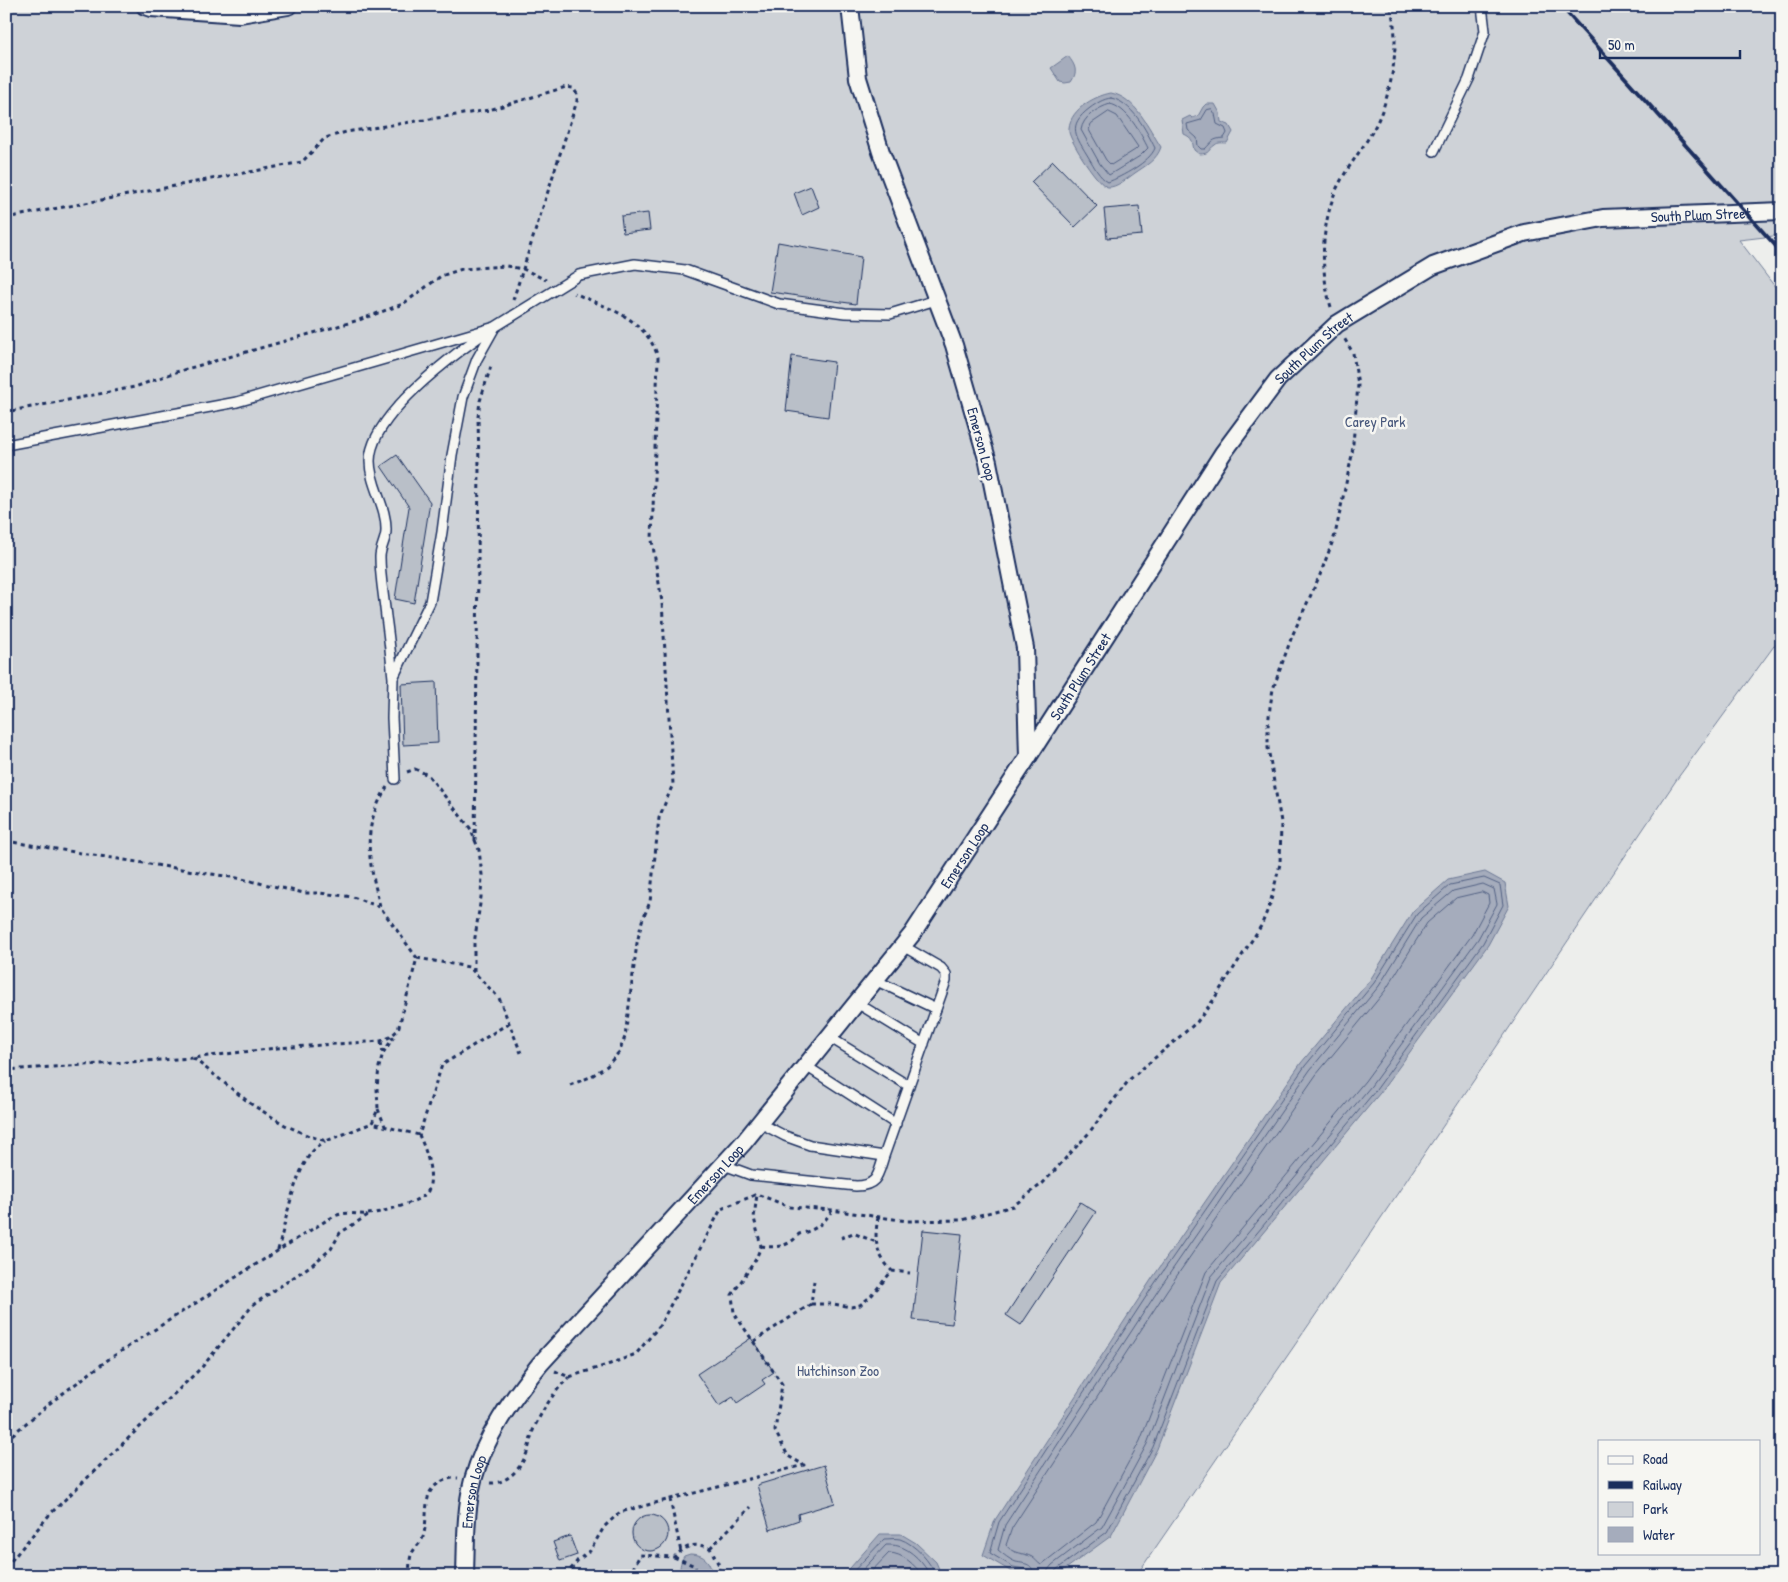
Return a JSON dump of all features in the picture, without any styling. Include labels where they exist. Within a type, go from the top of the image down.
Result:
[{"type":"street","points":[[145,6],[240,14],[288,6]]},
{"type":"street","name":"Emerson Loop","points":[[465,1576],[468,1509],[473,1481],[481,1457],[496,1424],[540,1364],[724,1165],[904,946],[1028,757],[1025,648],[988,462],[954,345],[881,152],[858,78],[850,6]]},
{"type":"street","name":"South Plum Street","points":[[1028,757],[1223,453],[1278,379],[1338,324],[1433,266],[1524,233],[1603,218],[1782,211]]},
{"type":"lane","points":[[1434,150],[1469,79],[1485,31],[1482,6]]},
{"type":"lane","points":[[395,779],[392,678],[380,555],[387,532],[384,513],[373,482],[370,461],[375,437],[392,412],[419,385],[463,348],[579,275],[635,264],[685,270],[779,304],[845,313],[890,314],[936,300]]},
{"type":"lane","points":[[6,445],[237,402],[495,327]]},
{"type":"lane","points":[[392,678],[430,602],[452,455],[463,397],[477,359],[495,327]]},
{"type":"lane","points":[[724,1165],[751,1175],[856,1186],[865,1186],[873,1183],[877,1178],[946,981],[946,974],[942,968],[904,946]]},
{"type":"lane","points":[[876,980],[936,1009]]},
{"type":"lane","points":[[857,1003],[924,1044]]},
{"type":"lane","points":[[829,1037],[909,1086]]},
{"type":"lane","points":[[806,1066],[896,1124]]},
{"type":"lane","points":[[760,1123],[784,1136],[810,1145],[884,1156]]},
{"type":"path","points":[[485,1483],[496,1484],[515,1472],[526,1457],[533,1431],[545,1407],[560,1385],[569,1377],[636,1354],[660,1325],[721,1209],[758,1194],[790,1207],[832,1210],[907,1220],[962,1220],[1013,1206],[1043,1183],[1088,1134],[1129,1080],[1197,1022],[1261,926],[1270,904],[1280,864],[1282,822],[1268,748],[1268,726],[1273,689],[1292,636],[1331,548],[1352,455],[1358,385],[1356,367],[1353,354],[1338,324],[1328,297],[1324,278],[1323,255],[1326,222],[1335,193],[1348,167],[1372,132],[1389,86],[1393,69],[1394,42],[1393,15],[1390,6]]},
{"type":"path","points":[[6,218],[302,162],[325,138],[346,132],[489,110],[566,87],[574,88],[578,94],[578,100],[506,320]]},
{"type":"path","points":[[6,412],[135,387],[176,372],[359,320],[402,304],[441,276],[462,269],[506,266],[523,269],[628,318],[645,330],[654,345],[658,357],[652,540],[662,602],[673,784],[659,818],[650,902],[642,921],[637,943],[626,1037],[619,1052],[607,1066],[590,1077],[570,1085]]},
{"type":"path","points":[[475,841],[478,417],[480,401],[493,359]]},
{"type":"path","points":[[474,974],[474,944],[482,875],[479,850],[470,828],[428,775],[415,769],[400,773],[386,788],[374,810],[368,837],[371,869],[380,907],[417,958],[468,967],[474,974],[499,998],[520,1053]]},
{"type":"path","points":[[6,841],[237,878],[304,892],[320,892],[353,897],[380,907]]},
{"type":"path","points":[[386,1127],[378,1108],[379,1067],[383,1053],[398,1030],[417,958]]},
{"type":"path","points":[[6,1440],[50,1403],[109,1359],[327,1220],[340,1214],[369,1214],[398,1207],[420,1198],[427,1192],[430,1178],[428,1155],[419,1135],[442,1065],[509,1023]]},
{"type":"path","points":[[6,1070],[192,1058],[277,1048],[381,1041],[390,1037],[398,1030]]},
{"type":"path","points":[[381,1041],[383,1053]]},
{"type":"path","points":[[192,1058],[251,1104],[285,1125],[309,1136],[326,1141]]},
{"type":"path","points":[[372,1122],[378,1108]]},
{"type":"path","points":[[278,1251],[296,1184],[304,1164],[312,1152],[326,1141],[372,1122],[419,1135]]},
{"type":"path","points":[[568,1576],[567,1574],[578,1560],[590,1550],[604,1527],[620,1512],[804,1465],[788,1456],[775,1431],[782,1384],[734,1313],[732,1295],[756,1259],[761,1246],[754,1218],[758,1194]]},
{"type":"path","points":[[761,1246],[781,1247],[796,1240],[800,1234],[806,1233],[827,1220],[832,1210]]},
{"type":"path","points":[[6,1567],[50,1514],[202,1367],[253,1305],[313,1264],[331,1249],[340,1233],[369,1214]]},
{"type":"path","points":[[878,1217],[876,1242],[883,1261],[892,1270],[910,1273]]},
{"type":"path","points":[[841,1238],[853,1233],[876,1242]]},
{"type":"path","points":[[754,1341],[811,1304],[833,1304],[851,1307],[860,1304],[871,1296],[892,1270]]},
{"type":"path","points":[[811,1304],[814,1281]]},
{"type":"path","points":[[540,1364],[569,1377]]},
{"type":"path","points":[[409,1576],[411,1554],[422,1540],[427,1523],[428,1496],[435,1486],[446,1479],[463,1479]]},
{"type":"path","points":[[670,1499],[680,1552]]},
{"type":"path","points":[[710,1548],[751,1507]]},
{"type":"path","points":[[674,1558],[688,1546],[700,1545],[710,1548],[719,1565],[719,1576]]},
{"type":"path","points":[[629,1576],[640,1555],[674,1558],[695,1566],[698,1576]]},
{"type":"green space","points":[[6,6],[1782,6],[1782,235],[1739,240],[1782,296],[1782,635],[1677,779],[1321,1307],[1136,1576],[6,1576]]},
{"type":"water","points":[[1068,56],[1073,63],[1075,75],[1071,82],[1060,82],[1051,68]]},
{"type":"water","points":[[1111,93],[1120,96],[1134,107],[1146,122],[1161,147],[1157,156],[1147,165],[1118,184],[1108,187],[1098,180],[1074,144],[1069,132],[1072,117],[1077,111],[1097,97]]},
{"type":"water","points":[[1206,104],[1215,104],[1220,113],[1221,122],[1229,125],[1233,132],[1227,143],[1218,143],[1207,152],[1199,154],[1194,150],[1191,138],[1184,134],[1182,120],[1190,116],[1192,118],[1198,116]]},
{"type":"water","points":[[1485,872],[1505,883],[1509,906],[1488,945],[1380,1093],[1221,1283],[1157,1449],[1111,1536],[1056,1576],[1012,1572],[983,1555],[995,1520],[1151,1280],[1301,1063],[1370,980],[1413,911],[1448,880]]},
{"type":"water","points":[[880,1534],[901,1534],[916,1543],[936,1562],[942,1576],[843,1576]]},
{"type":"water","points":[[690,1554],[700,1555],[709,1563],[712,1576],[681,1576],[680,1568],[684,1556]]},
{"type":"water","points":[[591,1569],[595,1569],[610,1576],[582,1576]]},
{"type":"building","points":[[1053,161],[1097,206],[1075,227],[1031,182]]},
{"type":"building","points":[[811,186],[819,207],[802,215],[794,193]]},
{"type":"building","points":[[1139,206],[1142,235],[1107,238],[1104,209]]},
{"type":"building","points":[[648,213],[650,230],[623,233],[621,216]]},
{"type":"building","points":[[778,242],[861,257],[856,304],[770,292]]},
{"type":"building","points":[[792,356],[834,362],[828,417],[786,411]]},
{"type":"building","points":[[397,455],[430,502],[414,603],[395,599],[409,507],[381,466]]},
{"type":"building","points":[[436,682],[438,743],[403,745],[401,684]]},
{"type":"building","points":[[1080,1202],[1096,1212],[1021,1325],[1006,1315]]},
{"type":"building","points":[[923,1230],[962,1234],[952,1324],[913,1320]]},
{"type":"building","points":[[751,1338],[774,1372],[762,1380],[765,1384],[737,1403],[733,1397],[719,1406],[697,1374]]},
{"type":"building","points":[[824,1465],[835,1503],[798,1514],[799,1520],[770,1530],[757,1485]]},
{"type":"building","points":[[650,1515],[663,1520],[668,1533],[663,1546],[650,1551],[637,1546],[632,1533],[637,1520]]},
{"type":"building","points":[[570,1536],[577,1555],[560,1561],[553,1542]]},
{"type":"railway","points":[[1561,6],[1782,253]]},
{"type":"park label","name":"Carey Park","points":[[1375,421]]},
{"type":"park label","name":"Hutchinson Zoo","points":[[838,1370]]}]
